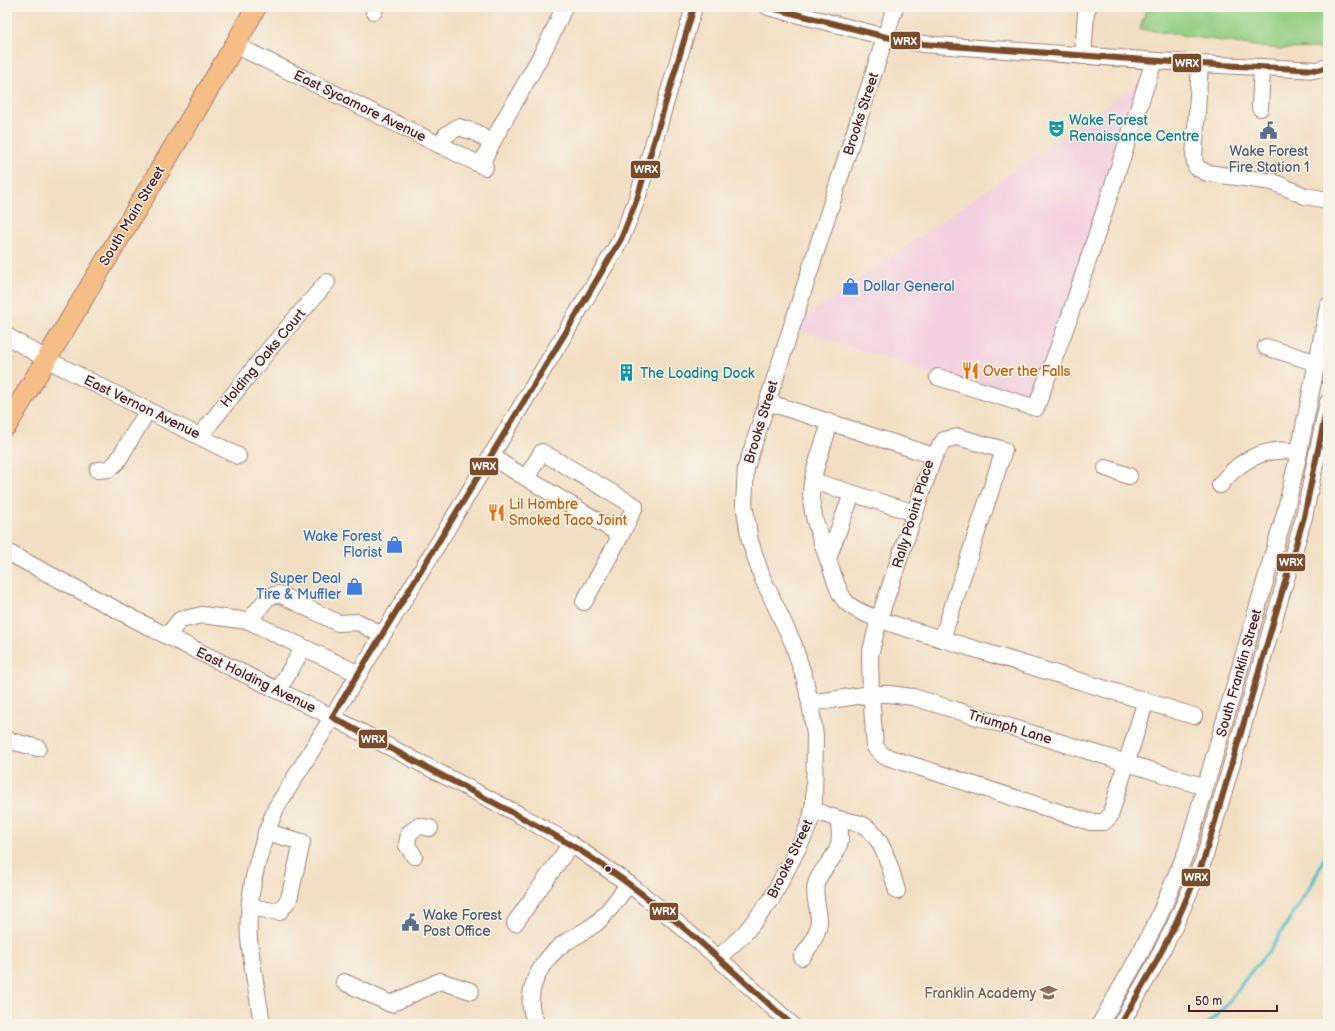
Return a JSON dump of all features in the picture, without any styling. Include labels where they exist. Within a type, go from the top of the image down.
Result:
[{"type":"main road","name":"South Main Street","points":[[7,424],[235,45],[256,7]]},
{"type":"street","points":[[440,145],[446,135],[458,128],[475,132],[491,143],[553,33],[564,7]]},
{"type":"street","points":[[262,1024],[249,938],[250,906],[256,864],[266,832],[276,808],[359,674],[621,239],[637,199],[694,7]]},
{"type":"street","points":[[768,7],[886,37],[923,44],[1154,61],[1325,71]]},
{"type":"street","name":"Brooks Street","points":[[718,958],[744,934],[771,900],[805,834],[813,810],[815,735],[810,703],[805,680],[793,643],[762,577],[750,541],[744,504],[746,468],[895,7]]},
{"type":"street","points":[[1083,56],[1086,13],[1088,7]]},
{"type":"street","name":"East Sycamore Avenue","points":[[235,45],[483,166],[491,143]]},
{"type":"street","points":[[938,377],[1036,408],[1068,321],[1154,61]]},
{"type":"street","points":[[1200,64],[1194,158],[1196,167],[1207,173],[1273,182],[1305,196],[1328,200]]},
{"type":"street","points":[[1260,108],[1262,67]]},
{"type":"street","name":"Holding Oaks Court","points":[[200,436],[271,347],[327,282]]},
{"type":"street","name":"South Franklin Street","points":[[1100,1024],[1157,921],[1187,850],[1285,513],[1299,452],[1328,306]]},
{"type":"street","name":"East Vernon Avenue","points":[[7,336],[46,359],[238,456]]},
{"type":"street","points":[[1266,347],[1317,363]]},
{"type":"street","name":"Rally Pooint Place","points":[[767,402],[934,456],[879,619],[870,655],[875,747],[884,756],[1090,822],[1104,822],[1110,816],[1146,700]]},
{"type":"street","name":"South Franklin Street","points":[[1121,1024],[1175,926],[1204,859],[1304,517],[1328,402]]},
{"type":"street","points":[[98,470],[109,469],[117,462],[148,410]]},
{"type":"street","points":[[830,423],[812,481],[811,494],[816,524],[838,588],[846,602],[879,619],[1194,716]]},
{"type":"street","points":[[934,456],[944,440],[958,437],[1004,450],[942,639]]},
{"type":"street","points":[[1220,485],[1229,474],[1242,463],[1262,453],[1289,450],[1299,452]]},
{"type":"street","points":[[526,478],[542,452],[635,506],[621,535],[584,602]]},
{"type":"street","points":[[491,455],[503,464],[621,535]]},
{"type":"street","points":[[1106,468],[1130,476]]},
{"type":"street","points":[[812,481],[915,514]]},
{"type":"street","points":[[828,558],[852,494]]},
{"type":"street","name":"East Holding Avenue","points":[[7,552],[167,636],[332,717],[518,814],[571,844],[629,884],[669,916],[791,1024]]},
{"type":"street","points":[[249,621],[268,597],[280,594],[338,623],[358,622],[382,635]]},
{"type":"street","points":[[167,636],[180,620],[202,615],[249,621],[359,674]]},
{"type":"street","points":[[278,691],[303,648]]},
{"type":"street","name":"Triumph Lane","points":[[810,703],[871,694],[889,694],[913,697],[1205,787]]},
{"type":"street","points":[[7,740],[38,748]]},
{"type":"street","points":[[813,810],[838,819],[863,825],[878,838],[890,866],[897,891]]},
{"type":"street","points":[[802,957],[814,940],[819,921],[815,900],[816,882],[825,866],[838,849],[840,831],[838,819]]},
{"type":"street","points":[[414,856],[407,845],[409,833],[419,826],[430,828]]},
{"type":"street","points":[[250,906],[279,912],[289,899],[302,842],[266,832]]},
{"type":"street","points":[[515,923],[571,844]]},
{"type":"street","points":[[537,1024],[534,1019],[530,1003],[532,988],[540,970],[551,955],[566,942],[596,923],[629,884]]},
{"type":"street","points":[[344,982],[391,1004],[440,981],[471,991]]},
{"type":"shaded area","points":[[1149,76],[1036,408],[791,327]]},
{"type":"green space","points":[[1147,7],[1328,7],[1328,46],[1321,48],[1277,49],[1140,29]]},
{"type":"waterway","points":[[1208,1024],[1226,1006],[1250,973],[1270,950],[1313,882],[1328,850]]},
{"type":"transit line","name":"WRX","points":[[694,7],[637,199],[621,239],[332,717],[542,828],[602,865],[676,921],[791,1024]]},
{"type":"transit line","name":"WRX","points":[[768,7],[886,37],[923,44],[1200,64],[1318,70],[1328,67]]},
{"type":"transit line","name":"WRX","points":[[1121,1024],[1153,968],[1175,925],[1204,859],[1304,517],[1328,402]]},
{"type":"place","name":"Wake Forest Renaissance Centre","points":[[1056,128]]},
{"type":"place","name":"Wake Forest Fire Station 1","points":[[1269,131]]},
{"type":"place","name":"Dollar General","points":[[850,286]]},
{"type":"place","name":"Over the Falls","points":[[970,371]]},
{"type":"place","name":"The Loading Dock","points":[[627,373]]},
{"type":"place","name":"Lil Hombre Smoked Taco Joint","points":[[496,512]]},
{"type":"place","name":"Wake Forest Florist","points":[[395,544]]},
{"type":"place","name":"Super Deal Tire & Muffler","points":[[354,586]]},
{"type":"place","name":"Wake Forest Post Office","points":[[410,923]]},
{"type":"place","name":"Franklin Academy","points":[[1049,993]]}]
